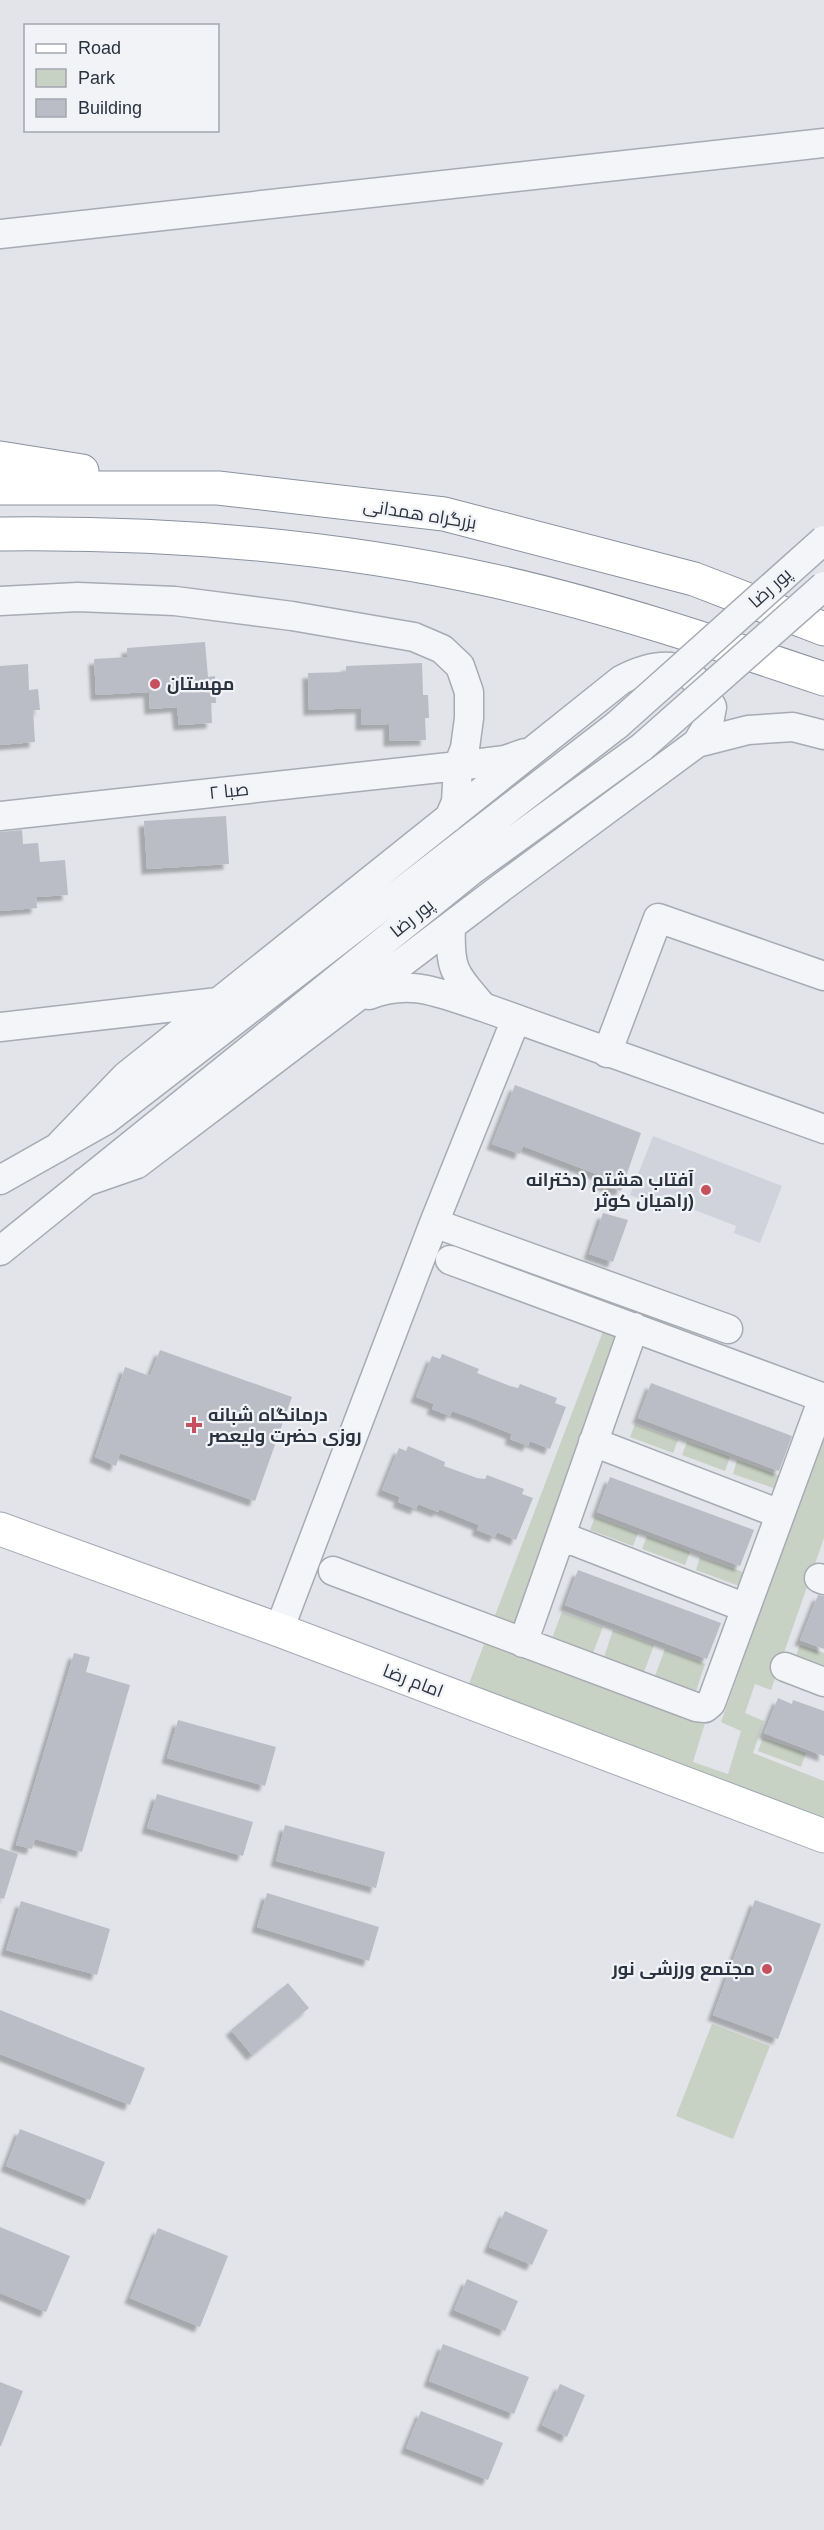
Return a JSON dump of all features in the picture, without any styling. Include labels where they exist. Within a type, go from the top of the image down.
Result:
[{"type":"main road","points":[[0,458],[80,471],[218,488]]},
{"type":"main road","name":"بزرگراه همدانی","points":[[0,488],[218,488],[444,514],[694,579],[824,629]]},
{"type":"main road","points":[[0,534],[203,539],[320,551],[479,578],[681,631],[824,679]]},
{"type":"main road","name":"امام رضا","points":[[0,1529],[279,1630],[824,1836]]},
{"type":"street","points":[[0,234],[824,143]]},
{"type":"street","name":"پور رضا","points":[[0,1180],[106,1120],[617,725],[824,540]]},
{"type":"street","name":"پور رضا","points":[[3,1248],[471,871],[642,747],[824,586]]},
{"type":"street","points":[[0,601],[78,597],[175,601],[292,616],[414,637],[442,649],[460,666],[469,692],[470,718],[465,748],[458,766],[456,802],[449,818]]},
{"type":"street","points":[[57,1148],[126,1076],[621,680],[643,668],[668,666],[698,682],[712,707],[709,723],[698,743]]},
{"type":"street","points":[[85,1182],[137,1164],[451,926],[698,743],[748,729],[793,727],[824,735]]},
{"type":"street","name":"صبا ۲","points":[[0,816],[458,766],[505,760],[535,749]]},
{"type":"street","points":[[607,1053],[658,918],[824,976]]},
{"type":"street","points":[[451,926],[450,952],[456,975],[483,1007]]},
{"type":"street","points":[[353,1000],[387,988],[410,986],[483,1007],[824,1129]]},
{"type":"street","points":[[0,1027],[218,1002]]},
{"type":"street","points":[[279,1630],[434,1223],[516,1019]]},
{"type":"street","points":[[434,1223],[728,1329]]},
{"type":"street","points":[[333,1571],[696,1707],[705,1708],[711,1703],[823,1398],[450,1260]]},
{"type":"street","points":[[523,1642],[634,1327]]},
{"type":"street","points":[[593,1442],[780,1514]]},
{"type":"street","points":[[561,1536],[746,1608]]},
{"type":"street","points":[[786,1667],[824,1682]]},
{"type":"shaded area","name":"آفتاب هشتم (دخترانه راهیان کوثر)","points":[[653,1136],[782,1186],[760,1243],[734,1233],[736,1226],[661,1197],[657,1206],[630,1195]]},
{"type":"green space","points":[[623,1300],[626,1310],[515,1622],[499,1638],[514,1654],[705,1723],[693,1762],[728,1774],[741,1731],[721,1722],[824,1435],[824,1538],[771,1690],[755,1684],[745,1713],[764,1721],[753,1753],[824,1781],[824,1822],[467,1689],[613,1305]]},
{"type":"green space","points":[[635,1424],[678,1440],[673,1453],[630,1437]]},
{"type":"green space","points":[[687,1442],[730,1457],[725,1471],[682,1455]]},
{"type":"green space","points":[[737,1460],[780,1476],[776,1489],[733,1474]]},
{"type":"green space","points":[[595,1517],[638,1533],[633,1546],[590,1530]]},
{"type":"green space","points":[[647,1536],[690,1552],[685,1565],[642,1549]]},
{"type":"green space","points":[[700,1557],[743,1572],[739,1586],[696,1570]]},
{"type":"green space","points":[[562,1612],[603,1627],[593,1653],[552,1638]]},
{"type":"green space","points":[[613,1630],[654,1645],[644,1672],[604,1657]]},
{"type":"green space","points":[[800,1645],[824,1653],[824,1668],[795,1658]]},
{"type":"green space","points":[[665,1649],[705,1664],[696,1691],[655,1676]]},
{"type":"green space","points":[[763,1738],[806,1753],[801,1767],[758,1751]]},
{"type":"green space","points":[[712,2024],[770,2046],[733,2139],[676,2116]]},
{"type":"building","name":"مهستان","points":[[205,642],[208,677],[215,676],[216,703],[211,703],[212,723],[179,725],[177,707],[150,709],[149,692],[96,695],[94,659],[127,657],[127,648]]},
{"type":"building","points":[[422,663],[423,695],[428,695],[429,718],[425,718],[426,740],[389,741],[389,724],[361,725],[361,708],[309,710],[308,673],[346,672],[346,666]]},
{"type":"building","points":[[28,664],[29,690],[38,689],[40,710],[33,710],[35,742],[0,745],[0,666]]},
{"type":"building","points":[[226,816],[229,864],[147,869],[144,821]]},
{"type":"building","points":[[22,830],[23,844],[38,843],[40,862],[65,860],[68,895],[36,897],[37,908],[0,911],[0,832]]},
{"type":"building","points":[[515,1085],[641,1133],[621,1191],[596,1182],[599,1175],[523,1146],[520,1154],[492,1144]]},
{"type":"building","points":[[603,1213],[628,1220],[613,1262],[589,1254]]},
{"type":"building","name":"درمانگاه شبانه روزی حضرت ولیعصر","points":[[160,1350],[292,1397],[255,1501],[120,1453],[116,1466],[95,1457],[125,1367],[150,1376]]},
{"type":"building","points":[[442,1354],[479,1369],[477,1373],[510,1386],[518,1388],[520,1384],[557,1398],[555,1403],[566,1407],[550,1449],[530,1441],[528,1446],[510,1439],[512,1434],[452,1411],[450,1416],[432,1409],[434,1404],[416,1397],[432,1356],[440,1359]]},
{"type":"building","points":[[651,1383],[792,1436],[779,1471],[638,1418]]},
{"type":"building","points":[[408,1446],[445,1462],[444,1466],[477,1478],[485,1479],[487,1475],[524,1489],[522,1494],[533,1498],[516,1540],[497,1532],[495,1537],[477,1530],[479,1525],[439,1509],[438,1512],[418,1504],[416,1509],[398,1502],[400,1497],[382,1490],[399,1448],[406,1451]]},
{"type":"building","points":[[610,1477],[754,1530],[740,1566],[597,1512]]},
{"type":"building","points":[[578,1570],[721,1623],[707,1659],[565,1605]]},
{"type":"building","points":[[818,1595],[824,1596],[824,1649],[800,1640]]},
{"type":"building","points":[[74,1653],[90,1657],[86,1672],[130,1685],[82,1852],[35,1839],[32,1849],[16,1845]]},
{"type":"building","points":[[778,1698],[792,1704],[793,1700],[824,1711],[824,1756],[764,1733]]},
{"type":"building","points":[[178,1720],[276,1747],[265,1786],[167,1758]]},
{"type":"building","points":[[157,1794],[253,1822],[243,1856],[147,1828]]},
{"type":"building","points":[[285,1825],[385,1852],[376,1888],[276,1861]]},
{"type":"building","points":[[0,1848],[18,1854],[4,1899],[0,1898]]},
{"type":"building","points":[[267,1893],[379,1927],[369,1961],[257,1927]]},
{"type":"building","name":"مجتمع ورزشی نور","points":[[755,1900],[821,1924],[778,2039],[713,2015]]},
{"type":"building","points":[[21,1901],[110,1929],[97,1975],[6,1950]]},
{"type":"building","points":[[288,1983],[309,2008],[252,2055],[231,2030]]},
{"type":"building","points":[[0,2010],[145,2068],[130,2105],[0,2054]]},
{"type":"building","points":[[20,2129],[105,2162],[90,2200],[6,2166]]},
{"type":"building","points":[[505,2211],[548,2230],[532,2265],[489,2247]]},
{"type":"building","points":[[0,2227],[70,2256],[46,2312],[0,2293]]},
{"type":"building","points":[[158,2228],[228,2256],[200,2327],[130,2298]]},
{"type":"building","points":[[467,2279],[518,2301],[505,2331],[454,2310]]},
{"type":"building","points":[[443,2344],[529,2377],[514,2414],[429,2381]]},
{"type":"building","points":[[0,2382],[23,2391],[1,2446],[0,2446]]},
{"type":"building","points":[[560,2384],[585,2395],[567,2437],[542,2425]]},
{"type":"building","points":[[421,2411],[503,2443],[488,2480],[406,2448]]},
{"type":"place","name":"مهستان","points":[[155,684]]},
{"type":"place","name":"آفتاب هشتم (دخترانه راهیان کوثر)","points":[[706,1190]]},
{"type":"place","name":"درمانگاه شبانه روزی حضرت ولیعصر","points":[[194,1425]]},
{"type":"place","name":"مجتمع ورزشی نور","points":[[767,1969]]}]
